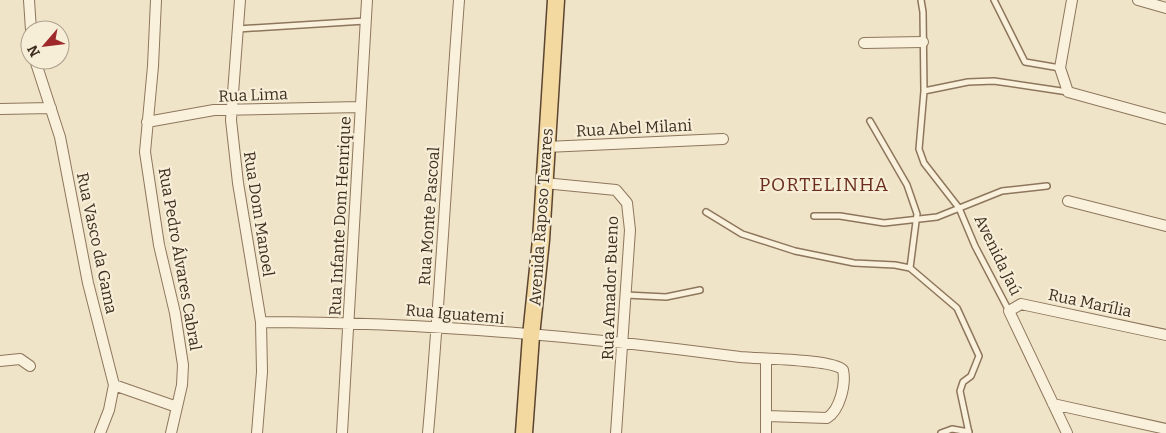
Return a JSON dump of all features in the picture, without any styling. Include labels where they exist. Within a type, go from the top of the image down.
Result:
[{"type":"main road","name":"Avenida Raposo Tavares","points":[[524,433],[544,183],[556,0]]},
{"type":"street","points":[[29,0],[31,20]]},
{"type":"street","name":"Rua Pedro Álvares Cabral","points":[[156,0],[153,66],[145,152],[159,244],[176,313],[183,357],[182,385],[171,433]]},
{"type":"street","name":"Rua Dom Manoel","points":[[240,0],[231,110],[238,183],[261,322],[262,372],[257,433]]},
{"type":"street","name":"Rua Infante Dom Henrique","points":[[342,433],[350,322],[367,0]]},
{"type":"street","name":"Rua Monte Pascoal","points":[[428,433],[437,326],[444,195],[460,0]]},
{"type":"street","points":[[1072,0],[1060,68],[1063,82],[1068,92],[1166,119]]},
{"type":"street","points":[[1138,0],[1166,8]]},
{"type":"street","points":[[864,42],[923,42]]},
{"type":"street","name":"Rua Vasco da Gama","points":[[38,70],[60,137],[91,292],[114,385],[110,410],[100,433]]},
{"type":"street","name":"Rua Lima","points":[[147,122],[214,110],[360,107]]},
{"type":"street","points":[[0,109],[51,108]]},
{"type":"street","name":"Rua Abel Milani","points":[[546,147],[723,139]]},
{"type":"street","name":"Rua Amador Bueno","points":[[544,183],[616,190],[627,203],[630,230],[625,295],[624,342],[616,433]]},
{"type":"street","points":[[1068,201],[1166,226]]},
{"type":"street","name":"Rua Marília","points":[[1009,311],[1021,304],[1166,335]]},
{"type":"street","name":"Avenida Jaú","points":[[1009,311],[1067,433]]},
{"type":"street","name":"Rua Iguatemi","points":[[261,322],[350,322],[437,326],[531,336],[624,342],[766,360],[831,363],[840,366],[844,375],[837,410],[827,418],[767,416]]},
{"type":"street","points":[[0,361],[20,359],[30,366]]},
{"type":"street","points":[[766,360],[766,433]]},
{"type":"street","points":[[114,385],[177,407]]},
{"type":"street","points":[[1053,404],[1166,429]]},
{"type":"lane","name":"Avenida Jaú","points":[[921,0],[924,91],[919,149],[924,162],[959,208],[975,246],[1009,311]]},
{"type":"lane","points":[[994,0],[1025,62],[1060,68]]},
{"type":"lane","points":[[237,29],[365,21]]},
{"type":"lane","points":[[924,91],[968,82],[994,81],[1068,92]]},
{"type":"lane","points":[[870,121],[907,185],[917,214],[910,268]]},
{"type":"lane","points":[[814,216],[840,216],[884,223],[916,220],[937,217],[1002,191],[1047,186]]},
{"type":"lane","points":[[706,212],[742,234],[795,251],[854,264],[895,265],[910,268],[957,308],[979,356],[971,376],[962,382],[960,391],[969,433],[952,429],[942,433]]},
{"type":"lane","points":[[625,295],[666,297],[700,290]]},
{"type":"district","name":"PORTELINHA","points":[[824,184]]}]
